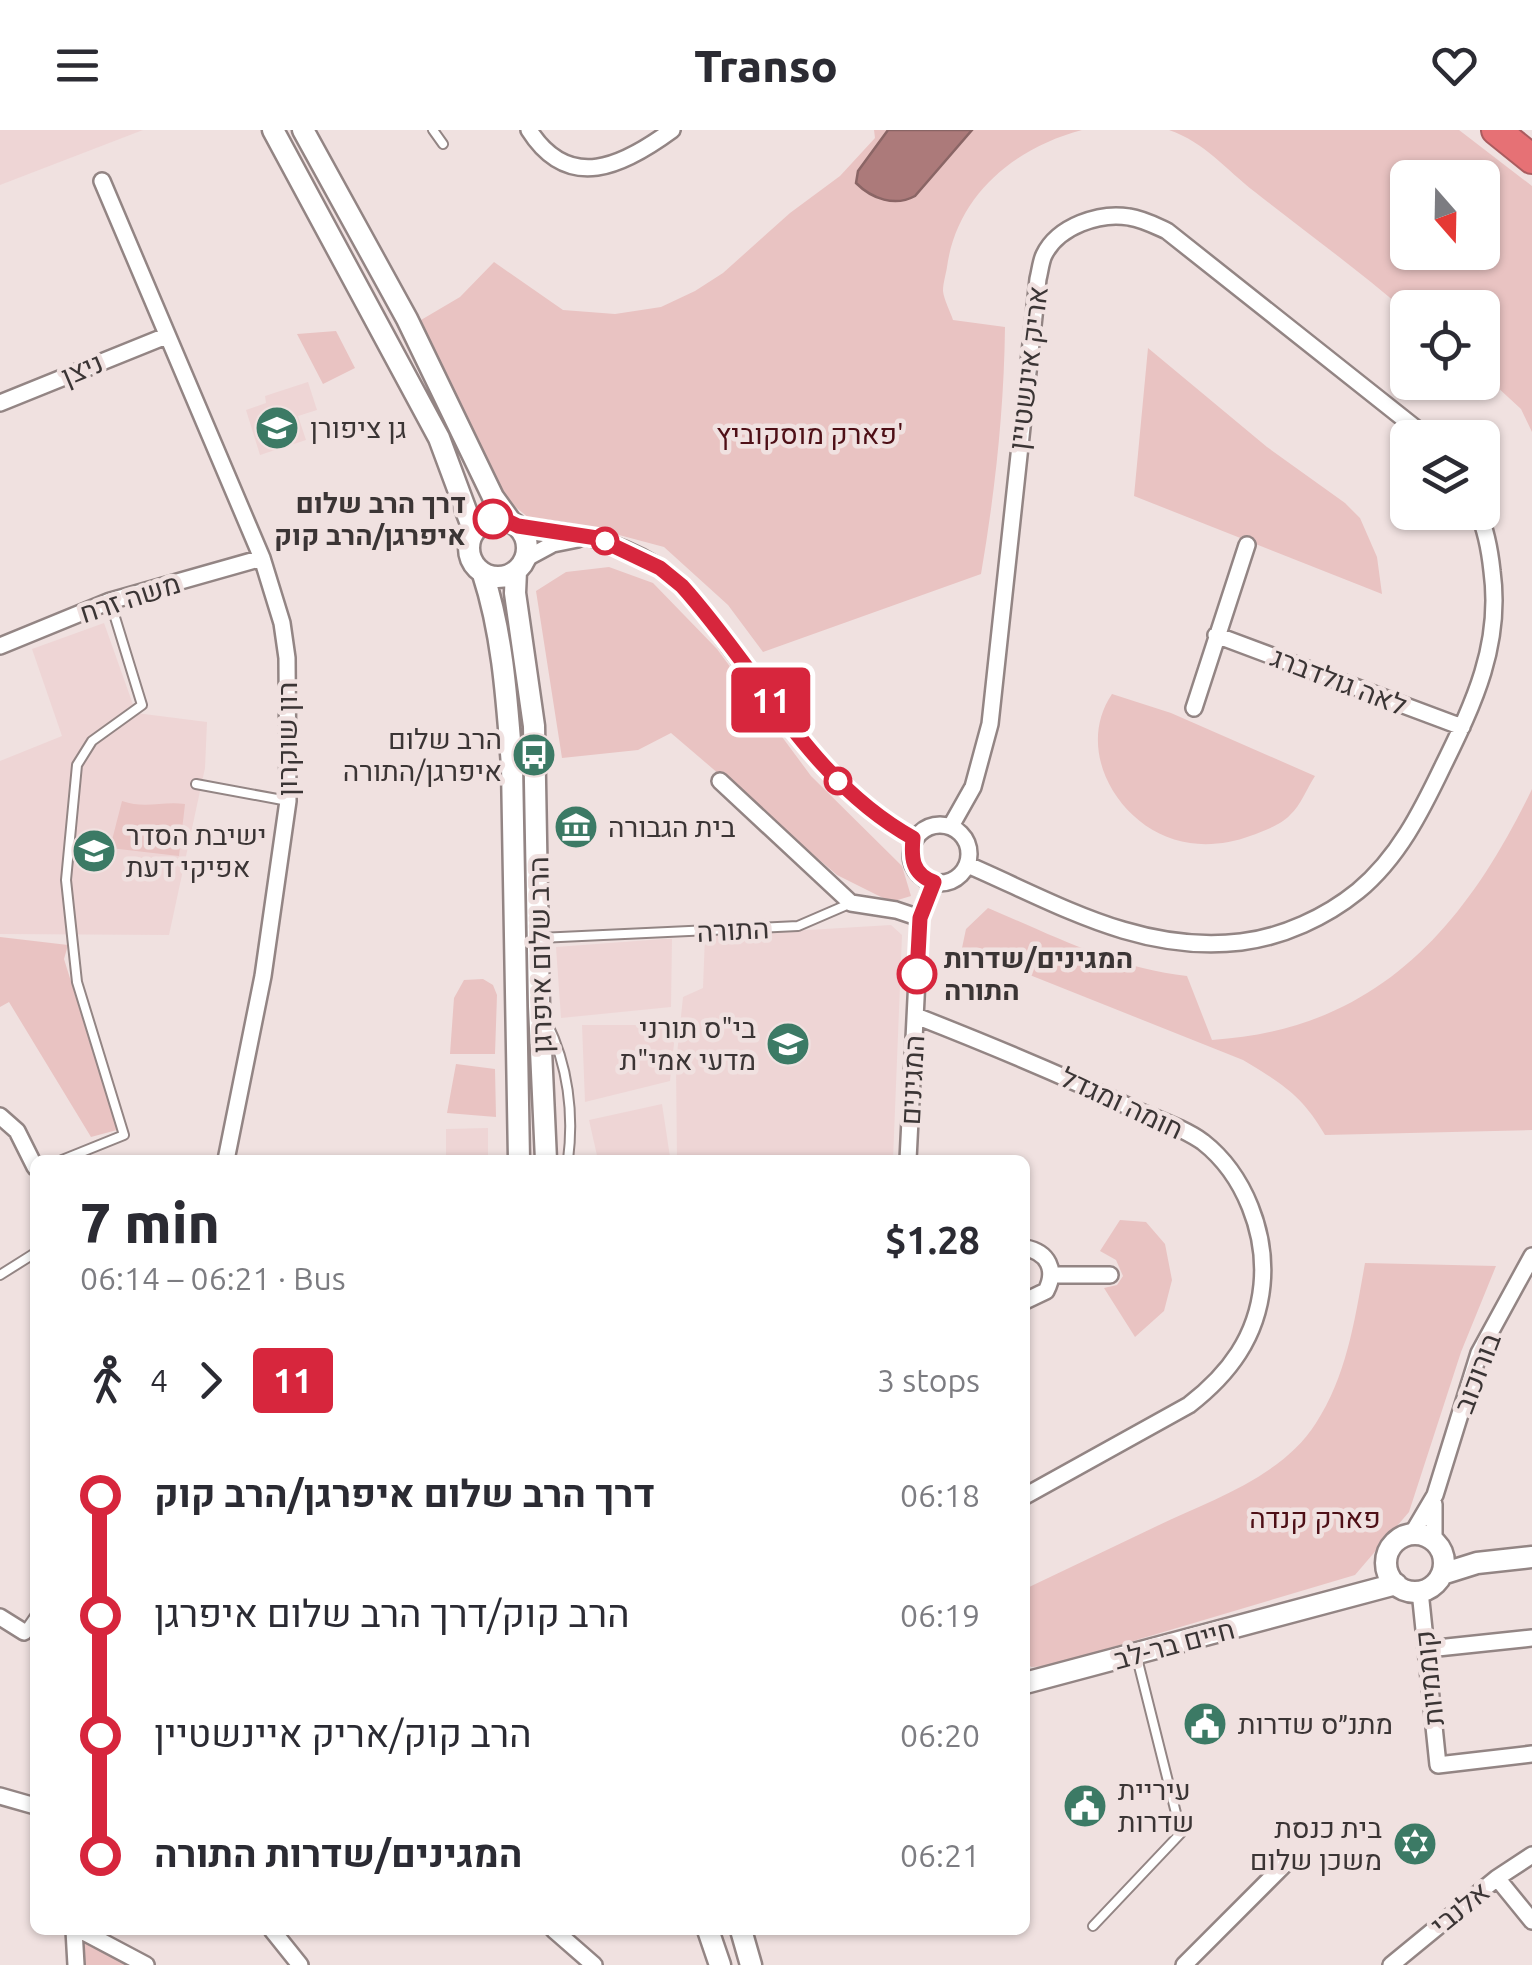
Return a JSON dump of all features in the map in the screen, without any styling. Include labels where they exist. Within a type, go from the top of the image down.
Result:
[{"type":"highway","points":[[1496,130],[1532,159]]},
{"type":"main road","points":[[272,130],[439,438],[474,532],[469,554],[483,574],[498,578],[521,564],[526,537],[494,497],[407,319],[303,130]]},
{"type":"main road","points":[[474,532],[493,519],[515,524]]},
{"type":"main road","name":"הרב שלום איפרגן","points":[[521,564],[516,593],[534,726],[546,1155]]},
{"type":"main road","name":"הרב שלום איפרגן","points":[[483,574],[496,620],[510,736],[519,1155]]},
{"type":"main road","points":[[1504,1560],[1438,1547],[1412,1534],[1394,1543],[1387,1558],[1388,1572],[1396,1584],[1420,1591],[1432,1586],[1442,1574],[1477,1562],[1504,1560],[1532,1557]]},
{"type":"main road","points":[[1438,1547],[1442,1574]]},
{"type":"main road","name":"חיים בר-לב","points":[[1324,1604],[1362,1583],[1387,1558]]},
{"type":"main road","name":"חיים בר-לב","points":[[1030,1683],[1396,1584]]},
{"type":"main road","points":[[710,1935],[720,1965]]},
{"type":"main road","points":[[742,1935],[751,1965]]},
{"type":"street","points":[[529,130],[544,153],[578,168],[609,166],[672,130]]},
{"type":"street","name":"רון שוקרון","points":[[102,182],[262,558],[282,623],[287,658],[288,801],[263,976],[227,1155]]},
{"type":"street","name":"אריק אינשטיין","points":[[951,826],[973,788],[990,724],[1038,278],[1044,254],[1059,236],[1100,217],[1142,219],[1167,231],[1405,420]]},
{"type":"street","name":"ניצן","points":[[0,403],[166,336]]},
{"type":"street","points":[[515,524],[597,538],[660,568],[682,586],[831,775],[862,804],[913,838]]},
{"type":"street","points":[[968,865],[1111,928],[1182,944],[1245,942],[1332,911],[1383,867],[1423,808],[1485,674],[1496,600],[1483,530]]},
{"type":"street","points":[[521,564],[562,541],[597,538]]},
{"type":"street","points":[[1194,708],[1246,545]]},
{"type":"street","name":"משה זרח","points":[[0,646],[110,601],[262,558]]},
{"type":"street","name":"לאה גולדברג","points":[[1216,635],[1462,727]]},
{"type":"street","points":[[720,781],[851,903],[920,918]]},
{"type":"street","points":[[934,825],[951,826],[966,838],[968,865],[957,878],[934,882],[924,878],[914,865],[913,838],[934,825]]},
{"type":"street","name":"המגינים","points":[[908,1155],[920,918],[934,882]]},
{"type":"street","name":"חומה ומגדל","points":[[916,1016],[1041,1065],[1203,1142],[1250,1202],[1257,1228],[1264,1264],[1260,1298],[1252,1330],[1236,1360],[1189,1405],[1030,1493]]},
{"type":"street","points":[[0,1116],[17,1131],[30,1157]]},
{"type":"street","points":[[1030,1250],[1041,1254],[1051,1275],[1046,1291],[1030,1299]]},
{"type":"street","name":"בורוכוב","points":[[1412,1534],[1435,1496],[1480,1354],[1532,1256]]},
{"type":"street","points":[[1051,1275],[1110,1275]]},
{"type":"street","name":"בורוכוב","points":[[1435,1496],[1438,1547]]},
{"type":"street","name":"קוממיות","points":[[1420,1591],[1438,1765],[1532,1754]]},
{"type":"street","points":[[0,1617],[24,1632]]},
{"type":"street","points":[[1428,1649],[1532,1638]]},
{"type":"street","points":[[0,1796],[30,1805]]},
{"type":"street","name":"אלנבי","points":[[1391,1965],[1497,1878],[1532,1855]]},
{"type":"street","points":[[1184,1965],[1285,1864]]},
{"type":"street","points":[[1497,1878],[1532,1921]]},
{"type":"street","points":[[76,1965],[77,1935]]},
{"type":"street","points":[[87,1935],[146,1965]]},
{"type":"street","points":[[275,1935],[292,1962]]},
{"type":"street","points":[[560,1935],[594,1965]]},
{"type":"lane","points":[[434,130],[443,144]]},
{"type":"lane","points":[[74,1155],[124,1134],[78,982],[66,880],[78,765],[92,742],[142,705],[110,601]]},
{"type":"lane","points":[[196,784],[288,801]]},
{"type":"lane","name":"התורה","points":[[538,938],[798,926],[851,903]]},
{"type":"lane","points":[[539,1006],[553,1034],[570,1099],[568,1155]]},
{"type":"lane","points":[[0,1275],[30,1256]]},
{"type":"lane","points":[[24,1632],[30,1623]]},
{"type":"lane","points":[[1093,1926],[1180,1833],[1136,1654]]},
{"type":"shaded area","points":[[0,130],[143,130],[0,185]]},
{"type":"shaded area","points":[[888,130],[972,130],[915,196],[892,201],[876,197],[856,183],[858,171]]},
{"type":"shaded area","name":"גן ציפורן","points":[[308,382],[317,410],[298,416],[306,440],[260,455],[246,410],[266,403],[265,396]]},
{"type":"shaded area","name":"ישיבת הסדר אפיקי דעת","points":[[104,623],[136,713],[207,722],[205,768],[169,935],[0,934],[0,761],[62,736],[32,649]]},
{"type":"shaded area","name":"בי\"ס תורני מדעי אמי\"ת","points":[[891,925],[902,935],[893,1155],[677,1155],[676,1064],[683,997],[703,988],[705,936]]},
{"type":"shaded area","points":[[672,939],[671,1007],[561,1018],[556,947]]},
{"type":"shaded area","points":[[582,1025],[676,1025],[670,1081],[585,1102]]},
{"type":"shaded area","points":[[662,1104],[670,1155],[597,1155],[589,1120]]},
{"type":"shaded area","points":[[488,1128],[488,1155],[446,1155],[446,1129]]},
{"type":"green space","name":"פארק מוסקוביץ'","points":[[874,130],[1082,130],[1034,149],[993,178],[963,218],[947,267],[943,291],[953,320],[1005,327],[998,451],[981,574],[763,652],[728,605],[664,547],[589,527],[534,522],[503,497],[421,320],[460,297],[494,262],[563,310],[615,314],[661,307],[723,273],[790,213],[840,176],[875,138]]},
{"type":"green space","points":[[1169,130],[1459,130],[1498,160],[1390,160],[1390,270],[1500,270],[1500,161],[1532,186],[1532,432],[1521,409],[1500,390],[1500,290],[1390,290],[1390,298],[1205,149]]},
{"type":"green space","points":[[336,331],[355,368],[323,384],[297,334]]},
{"type":"green space","points":[[1148,348],[1360,518],[1377,557],[1382,594],[1134,496]]},
{"type":"green space","points":[[609,567],[653,583],[717,649],[811,776],[902,866],[911,896],[891,902],[837,875],[671,733],[638,750],[562,758],[536,591],[566,572]]},
{"type":"green space","points":[[1112,694],[1171,713],[1315,776],[1294,811],[1266,830],[1213,844],[1166,836],[1125,807],[1101,765],[1101,717]]},
{"type":"green space","points":[[1532,789],[1532,1130],[1325,1135],[1290,1091],[1243,1060],[962,948],[966,929],[988,908],[1110,959],[1187,976],[1212,1040],[1270,1032],[1322,1016],[1368,993],[1408,963],[1445,927],[1477,885]]},
{"type":"green space","points":[[122,801],[185,804],[179,856],[110,848]]},
{"type":"green space","points":[[0,937],[68,945],[64,959],[117,1130],[91,1137],[9,1002],[0,1007]]},
{"type":"green space","points":[[483,979],[493,985],[497,995],[495,1054],[450,1054],[454,998],[464,980]]},
{"type":"green space","points":[[456,1064],[495,1069],[496,1117],[447,1113]]},
{"type":"green space","points":[[1120,1220],[1146,1222],[1165,1244],[1172,1280],[1164,1311],[1135,1337],[1104,1288],[1117,1285],[1123,1276],[1116,1260],[1100,1251]]},
{"type":"green space","name":"פארק קנדה","points":[[1365,1263],[1496,1266],[1461,1352],[1409,1512],[1355,1575],[1049,1666],[1031,1667],[1030,1587],[1244,1485],[1284,1458],[1302,1442],[1327,1405],[1353,1326]]},
{"type":"green space","points":[[79,1936],[133,1965],[81,1965]]},
{"type":"bus line","name":"11","points":[[493,519],[597,538],[660,568],[682,586],[831,775],[862,804],[913,838],[914,865],[918,873],[934,882],[920,918],[917,974]]},
{"type":"place","name":"גן ציפורן","points":[[277,428]]},
{"type":"place","name":"דרך הרב שלום איפרגן/הרב קוק","points":[[493,519]]},
{"type":"place","name":"הרב שלום איפרגן/התורה","points":[[534,755]]},
{"type":"place","name":"בית הגבורה","points":[[576,827]]},
{"type":"place","name":"ישיבת הסדר אפיקי דעת","points":[[94,851]]},
{"type":"place","name":"המגינים/שדרות התורה","points":[[917,974]]},
{"type":"place","name":"בי\"ס תורני מדעי אמי\"ת","points":[[788,1044]]},
{"type":"place","name":"מתנ״ס שדרות","points":[[1205,1724]]},
{"type":"place","name":"עיריית שדרות","points":[[1085,1806]]},
{"type":"place","name":"בית כנסת משכן שלום","points":[[1415,1844]]}]
